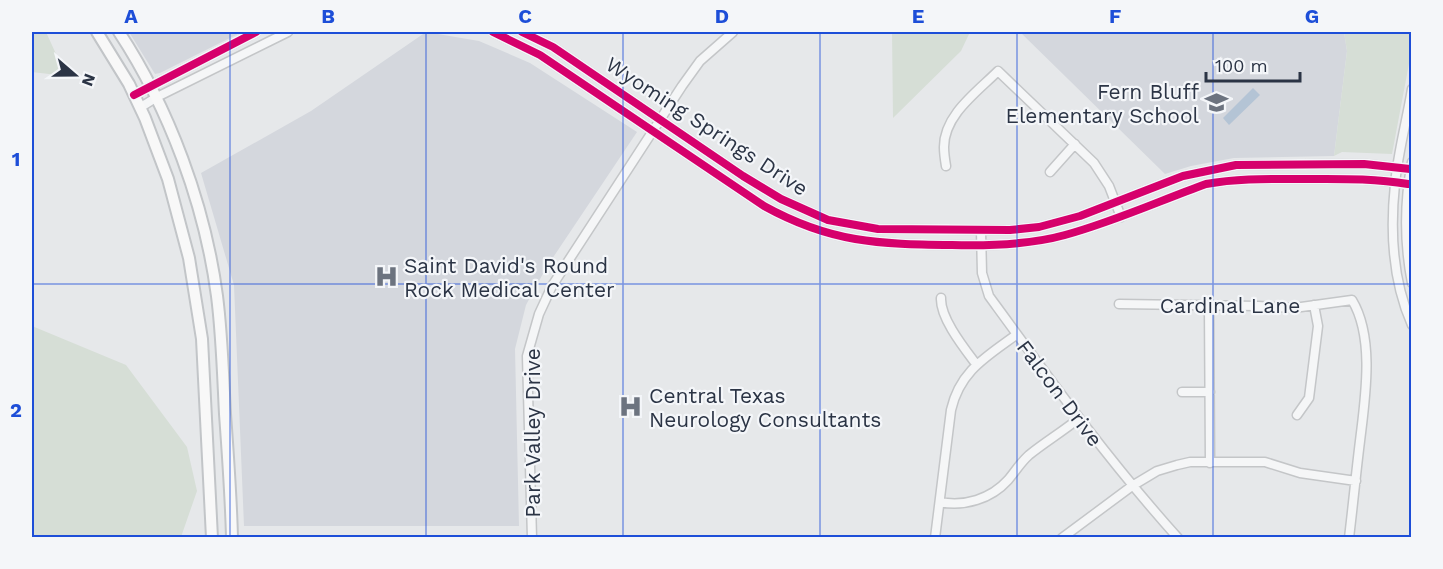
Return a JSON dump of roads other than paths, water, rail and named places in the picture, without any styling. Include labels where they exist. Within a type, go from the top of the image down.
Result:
[{"type":"main road","points":[[97,32],[141,107],[168,179],[189,258],[202,339],[212,537]]},
{"type":"main road","points":[[119,32],[157,97],[188,177],[213,269],[221,336],[231,537]]},
{"type":"main road","points":[[209,456],[228,454]]},
{"type":"street","points":[[134,95],[256,32]]},
{"type":"street","points":[[141,107],[268,36],[288,32]]},
{"type":"street","name":"Wyoming Springs Drive","points":[[493,32],[540,55],[764,206],[791,221],[818,231],[873,243],[981,246],[1043,240],[1121,217],[1206,184],[1221,181],[1257,178],[1370,179],[1408,184]]},
{"type":"street","name":"Wyoming Springs Drive","points":[[522,32],[553,47],[761,188],[828,220],[878,230],[1010,231],[1039,227],[1080,216],[1183,176],[1236,165],[1411,166]]},
{"type":"street","name":"Park Valley Drive","points":[[532,537],[527,356],[539,314],[552,286],[659,118],[700,62],[733,32]]},
{"type":"street","points":[[946,166],[944,147],[948,126],[958,112],[998,71],[1101,171],[1121,217]]},
{"type":"street","points":[[1412,89],[1395,182],[1393,216],[1394,246],[1400,289],[1412,325]]},
{"type":"street","points":[[1050,172],[1075,144]]},
{"type":"street","points":[[1411,166],[1405,228],[1412,283]]},
{"type":"street","name":"Falcon Drive","points":[[981,231],[982,268],[986,288],[1016,335],[1132,486],[1178,537]]},
{"type":"street","points":[[941,298],[944,315],[975,364]]},
{"type":"street","name":"Cardinal Lane","points":[[1119,304],[1294,308],[1352,300],[1359,311],[1366,354],[1367,388],[1349,537]]},
{"type":"street","points":[[1297,415],[1309,398],[1318,326],[1314,305]]},
{"type":"street","points":[[1209,306],[1210,463]]},
{"type":"street","points":[[935,537],[953,400],[962,381],[975,364],[1016,335]]},
{"type":"street","points":[[1182,392],[1210,392]]},
{"type":"street","points":[[940,502],[956,504],[970,502],[994,492],[1008,480],[1024,459],[1078,418]]},
{"type":"street","points":[[1062,537],[1132,486],[1167,467],[1190,462],[1265,462],[1300,473],[1356,481]]},
{"type":"water","points":[[1253,88],[1260,95],[1229,125],[1223,118]]},
{"type":"place","name":"Fern Bluff Elementary School","points":[[1217,103]]},
{"type":"place","name":"Saint David's Round Rock Medical Center","points":[[386,277]]},
{"type":"place","name":"Central Texas Neurology Consultants","points":[[631,407]]}]
